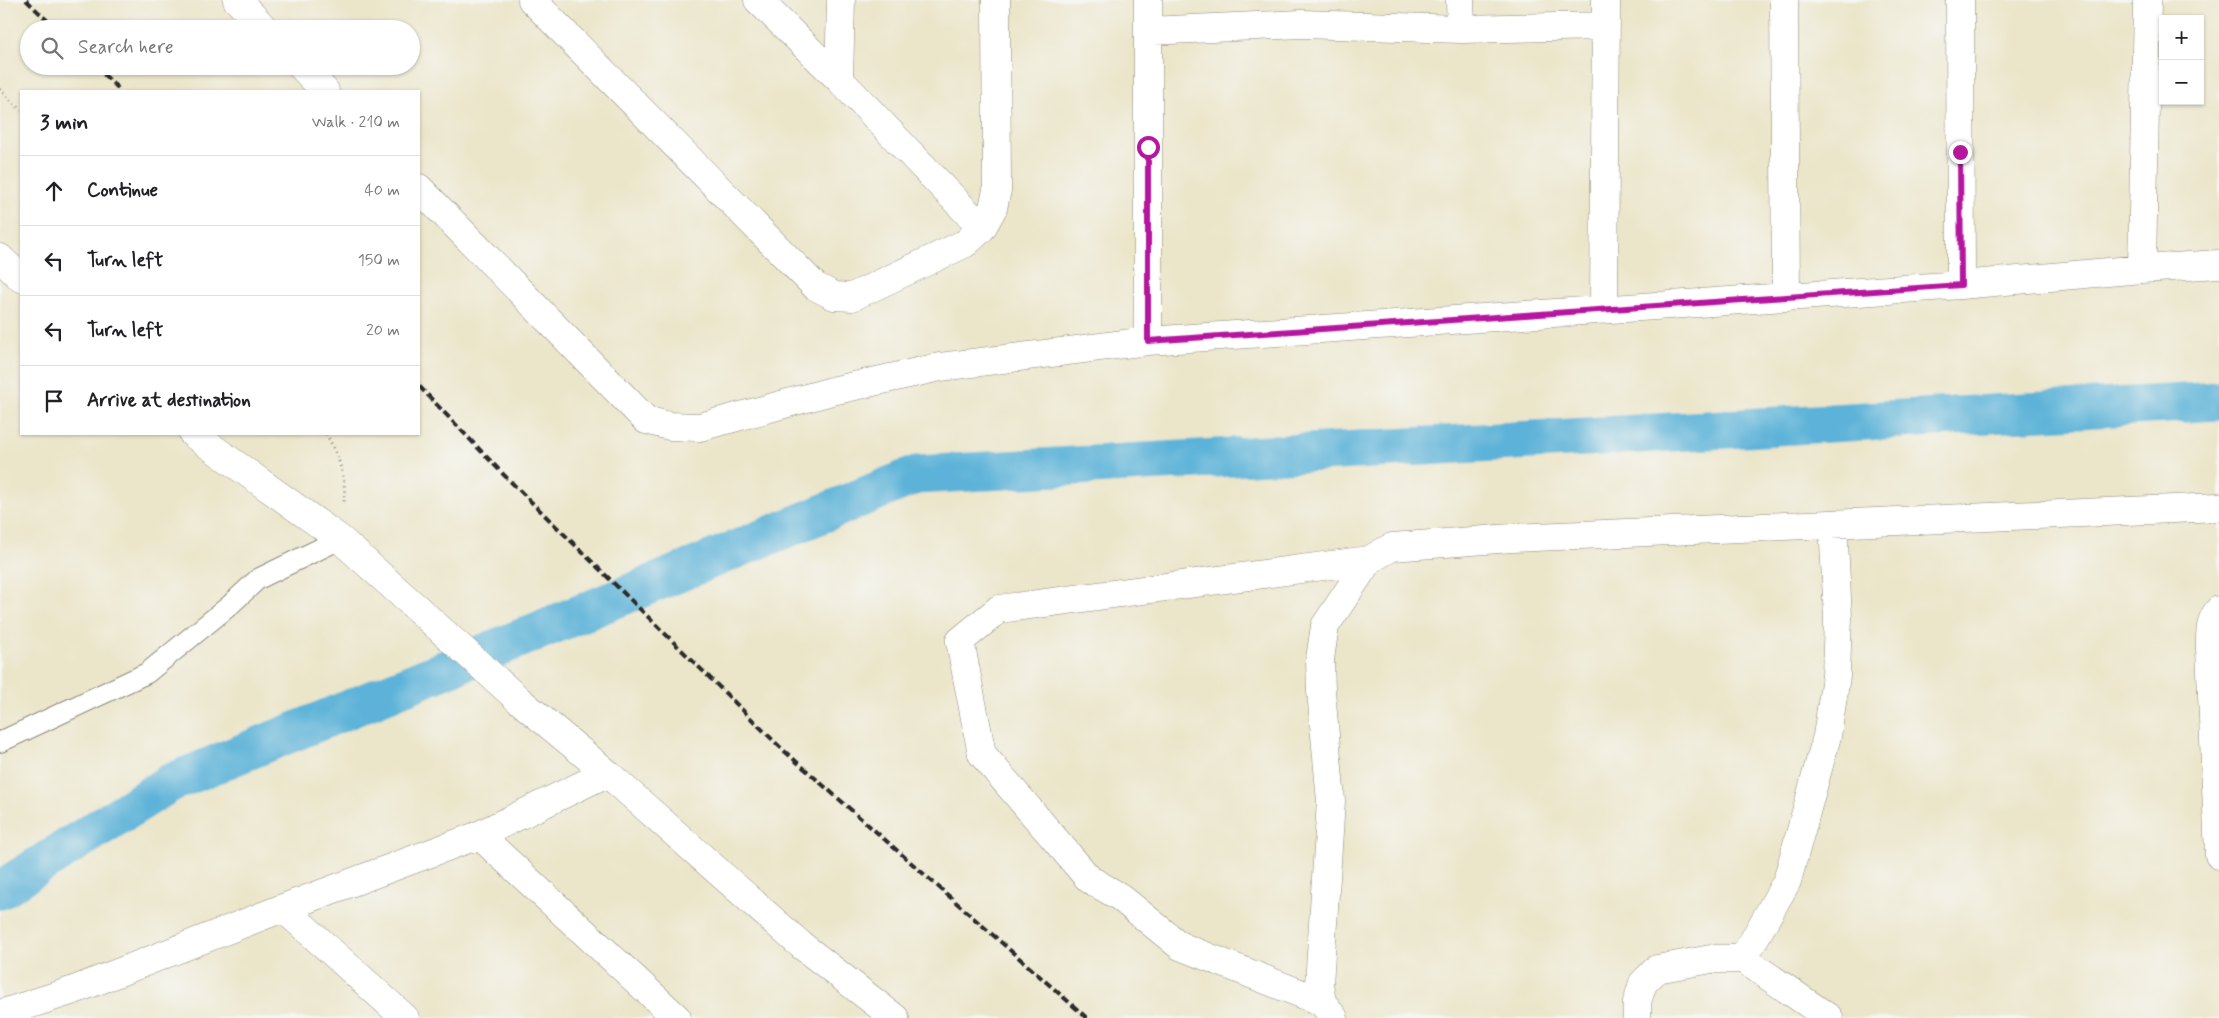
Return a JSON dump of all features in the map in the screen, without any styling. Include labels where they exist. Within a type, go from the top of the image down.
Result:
[{"type":"street","points":[[237,0],[256,20]]},
{"type":"street","points":[[532,0],[815,286],[834,296],[852,296],[966,243],[982,228],[993,208],[997,190],[996,0]]},
{"type":"street","points":[[758,0],[839,79],[982,228]]},
{"type":"street","points":[[839,79],[841,0]]},
{"type":"street","points":[[1148,0],[1148,341]]},
{"type":"street","points":[[1460,0],[1461,29]]},
{"type":"street","points":[[1784,0],[1786,296]]},
{"type":"street","points":[[1960,0],[1961,285]]},
{"type":"street","points":[[2142,269],[2147,0]]},
{"type":"street","points":[[1148,31],[1301,12],[1461,29],[1606,13],[1604,308]]},
{"type":"street","points":[[310,75],[324,90]]},
{"type":"street","points":[[420,189],[646,420],[669,426],[700,427],[832,391],[940,367],[1148,341],[1604,308],[1961,285],[2219,264]]},
{"type":"street","points":[[0,258],[20,277]]},
{"type":"street","points":[[194,435],[340,539],[421,614],[520,701],[607,773],[800,945],[895,1018]]},
{"type":"street","points":[[1328,1010],[1180,946],[1120,898],[1088,879],[982,754],[960,642],[999,609],[1369,560],[1392,547],[1401,546],[1522,538],[2219,507]]},
{"type":"street","points":[[1743,960],[1788,880],[1827,736],[1836,676],[1838,616],[1833,524]]},
{"type":"street","points":[[1328,1010],[1319,984],[1331,801],[1320,659],[1324,626],[1369,560]]},
{"type":"street","points":[[2219,610],[2215,614],[2210,628],[2219,855]]},
{"type":"street","points":[[0,1014],[74,990],[283,908],[479,835],[607,773]]},
{"type":"street","points":[[479,835],[677,1018]]},
{"type":"street","points":[[283,908],[405,1018]]},
{"type":"street","points":[[1637,1018],[1637,1002],[1643,983],[1658,969],[1711,959],[1743,960],[1829,1018]]},
{"type":"lane","points":[[0,742],[147,673],[229,606],[258,579],[340,539]]},
{"type":"path","points":[[0,89],[20,110]]},
{"type":"path","points":[[327,435],[338,456],[346,492],[340,539]]},
{"type":"waterway","points":[[0,890],[170,783],[916,475],[2219,401]]},
{"type":"railway","points":[[26,0],[47,20]]},
{"type":"railway","points":[[104,75],[120,90]]},
{"type":"railway","points":[[420,387],[504,475],[781,748],[1087,1018]]},
{"type":"route","points":[[1148,147],[1148,341],[1750,298],[1961,285],[1960,152]]}]
